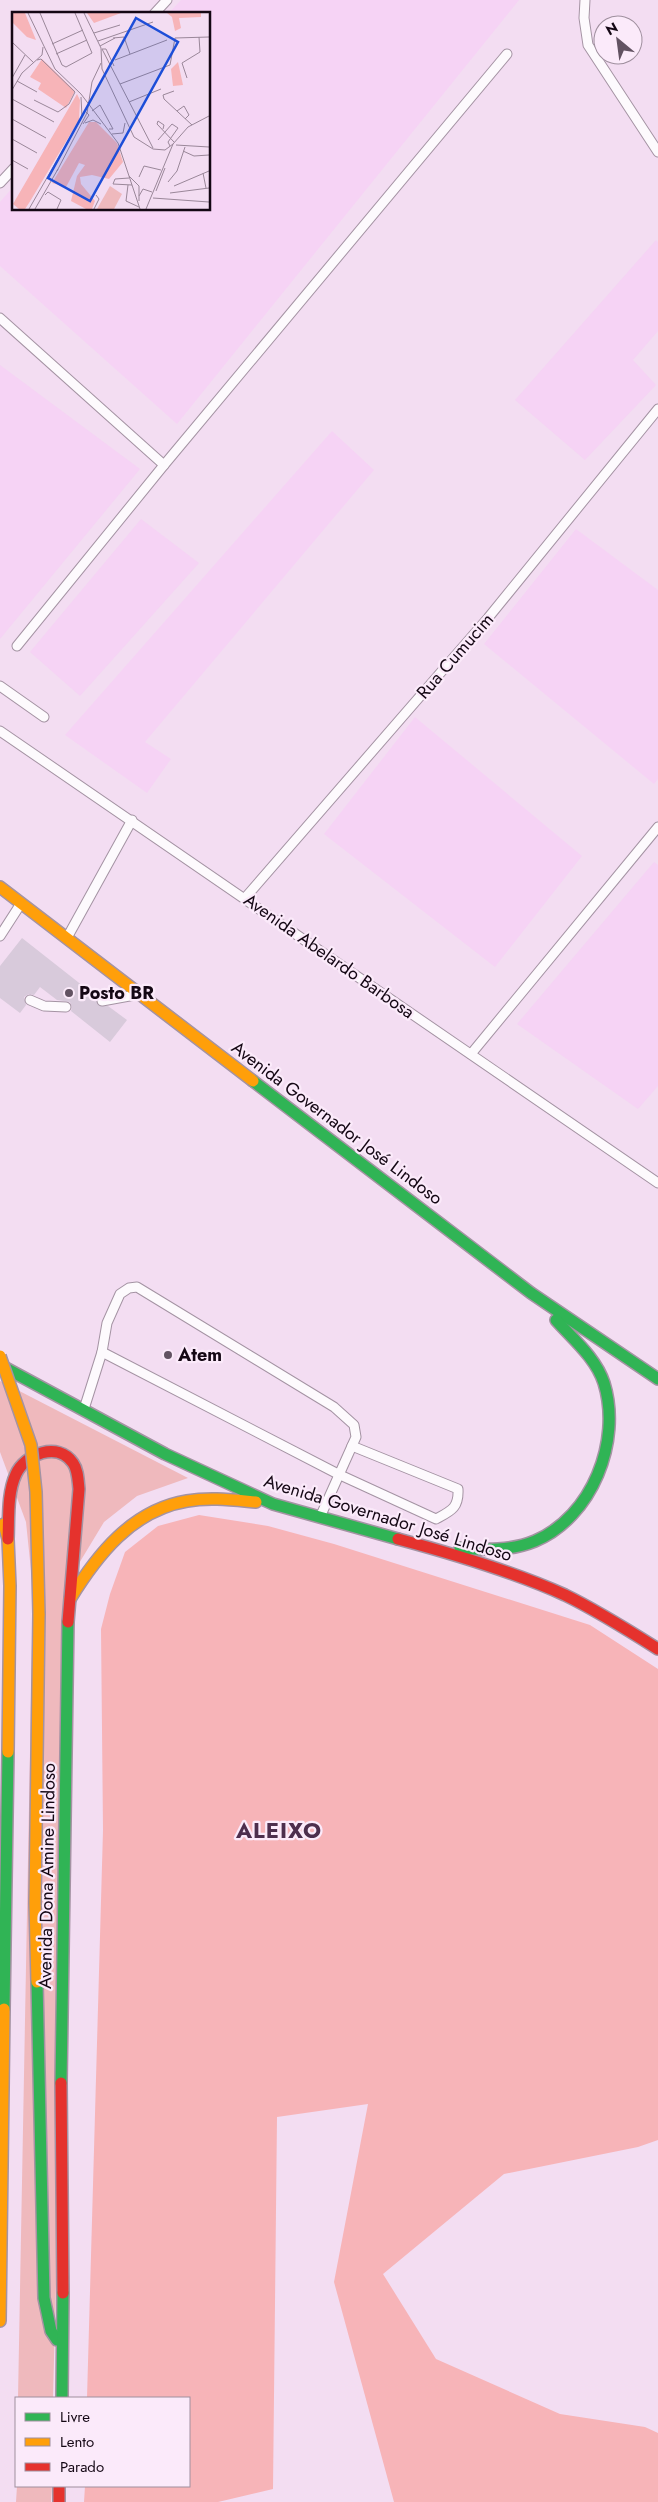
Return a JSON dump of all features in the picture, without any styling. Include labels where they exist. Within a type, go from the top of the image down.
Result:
[{"type":"main road","name":"Avenida Governador José Lindoso","points":[[0,887],[531,1293],[658,1380]]},
{"type":"main road","points":[[428,1547],[495,1550],[523,1544],[546,1536],[568,1517],[583,1499],[601,1467],[608,1441],[611,1417],[604,1382],[579,1346],[531,1293]]},
{"type":"main road","points":[[0,1356],[31,1446],[36,1492],[40,1614],[35,1903],[44,2298],[52,2331],[64,2353]]},
{"type":"main road","name":"Avenida Governador José Lindoso","points":[[0,1366],[165,1454],[273,1504],[428,1547],[520,1577],[564,1595],[611,1618],[658,1648]]},
{"type":"main road","name":"Avenida Dona Amine Lindoso","points":[[8,1539],[15,1475],[23,1463],[34,1455],[48,1451],[60,1454],[72,1461],[77,1472],[79,1489],[68,1604],[61,2082],[64,2353],[62,2397]]},
{"type":"main road","points":[[68,1604],[97,1556],[124,1531],[161,1509],[184,1502],[210,1499],[273,1504]]},
{"type":"main road","points":[[0,1510],[8,1539],[10,1586],[0,2321]]},
{"type":"main road","points":[[59,2487],[59,2502]]},
{"type":"lane","points":[[156,12],[167,0]]},
{"type":"lane","points":[[585,0],[584,18],[588,45],[658,152]]},
{"type":"lane","points":[[18,646],[164,465],[507,54]]},
{"type":"lane","points":[[0,183],[12,170]]},
{"type":"lane","points":[[0,318],[164,465]]},
{"type":"lane","name":"Rua Cumucim","points":[[245,898],[488,618],[658,409]]},
{"type":"lane","points":[[0,686],[44,717]]},
{"type":"lane","name":"Avenida Abelardo Barbosa","points":[[0,731],[658,1182]]},
{"type":"lane","points":[[67,938],[132,820]]},
{"type":"lane","points":[[471,1054],[658,826]]},
{"type":"lane","points":[[0,936],[21,903]]},
{"type":"lane","points":[[102,1001],[140,994]]},
{"type":"lane","points":[[30,1000],[44,1006],[66,1007]]},
{"type":"lane","points":[[83,1411],[102,1352],[107,1323],[120,1294],[129,1288],[137,1287],[334,1407],[354,1425],[356,1437],[320,1517]]},
{"type":"lane","points":[[102,1352],[338,1474],[436,1519],[451,1511],[458,1501],[458,1489],[352,1446]]},
{"type":"shaded area","points":[[181,0],[519,0],[177,424],[0,266],[0,202],[12,188],[12,210],[210,210],[210,12],[170,12]]},
{"type":"shaded area","points":[[656,240],[658,242],[658,331],[633,360],[656,385],[585,460],[515,400]]},
{"type":"shaded area","points":[[0,365],[140,469],[0,639]]},
{"type":"shaded area","points":[[332,431],[374,470],[145,742],[171,759],[147,793],[65,735]]},
{"type":"shaded area","points":[[141,519],[199,563],[80,696],[30,652]]},
{"type":"shaded area","points":[[576,529],[658,590],[658,779],[654,784],[484,644]]},
{"type":"shaded area","points":[[415,717],[582,856],[495,967],[324,834]]},
{"type":"shaded area","points":[[654,862],[658,865],[658,1086],[638,1109],[517,1024]]},
{"type":"shaded area","points":[[0,1381],[188,1478],[137,1496],[104,1522],[75,1570],[53,2397],[18,2397],[33,1590],[26,1522],[0,1452]]},
{"type":"shaded area","points":[[199,1515],[268,1526],[334,1544],[590,1625],[658,1669],[658,2140],[638,2147],[504,2174],[383,2274],[436,2359],[560,2414],[645,2427],[658,2433],[658,2502],[394,2502],[334,2282],[368,2104],[277,2117],[273,2489],[218,2502],[84,2502],[85,2487],[190,2487],[190,2397],[87,2397],[103,1830],[101,1629],[110,1594],[125,1552],[158,1526]]},
{"type":"shaded area","points":[[17,2487],[52,2487],[51,2502],[16,2502]]},
{"type":"building","name":"Posto BR","points":[[22,938],[97,997],[98,1005],[108,1006],[127,1020],[110,1042],[71,1011],[70,1002],[57,1000],[40,987],[34,995],[29,994],[24,997],[26,1005],[20,1013],[0,998],[0,966]]},
{"type":"traffic: fast","points":[[253,1081],[531,1293],[658,1379]]},
{"type":"traffic: fast","points":[[460,1548],[507,1548],[535,1541],[555,1530],[572,1514],[587,1496],[598,1475],[609,1429],[609,1405],[604,1383],[590,1357],[556,1320]]},
{"type":"traffic: fast","points":[[0,1365],[165,1454],[273,1504],[398,1539]]},
{"type":"traffic: fast","points":[[61,2083],[68,1622]]},
{"type":"traffic: fast","points":[[4,2009],[8,1752]]},
{"type":"traffic: fast","points":[[37,1982],[44,2298],[51,2331],[57,2340]]},
{"type":"traffic: fast","points":[[62,2397],[63,2293]]},
{"type":"traffic: slow","points":[[0,887],[253,1081]]},
{"type":"traffic: slow","points":[[0,1356],[31,1445],[36,1492],[39,1614]]},
{"type":"traffic: slow","points":[[70,1599],[104,1551],[133,1524],[149,1514],[167,1506],[204,1499],[256,1502]]},
{"type":"traffic: slow","points":[[4,1524],[8,1539],[10,1586],[8,1752]]},
{"type":"traffic: slow","points":[[37,1982],[35,1903],[39,1614]]},
{"type":"traffic: slow","points":[[0,2321],[4,2009]]},
{"type":"traffic: jam","points":[[8,1539],[11,1489],[20,1467],[34,1456],[42,1453],[51,1452],[67,1456],[76,1469],[79,1489],[68,1622]]},
{"type":"traffic: jam","points":[[398,1539],[483,1564],[545,1586],[589,1608],[658,1649]]},
{"type":"traffic: jam","points":[[61,2083],[63,2293]]},
{"type":"traffic: jam","points":[[59,2487],[59,2502]]},
{"type":"place","name":"Posto BR","points":[[69,993]]},
{"type":"place","name":"Atem","points":[[168,1355]]},
{"type":"district","name":"ALEIXO","points":[[279,1830]]}]
